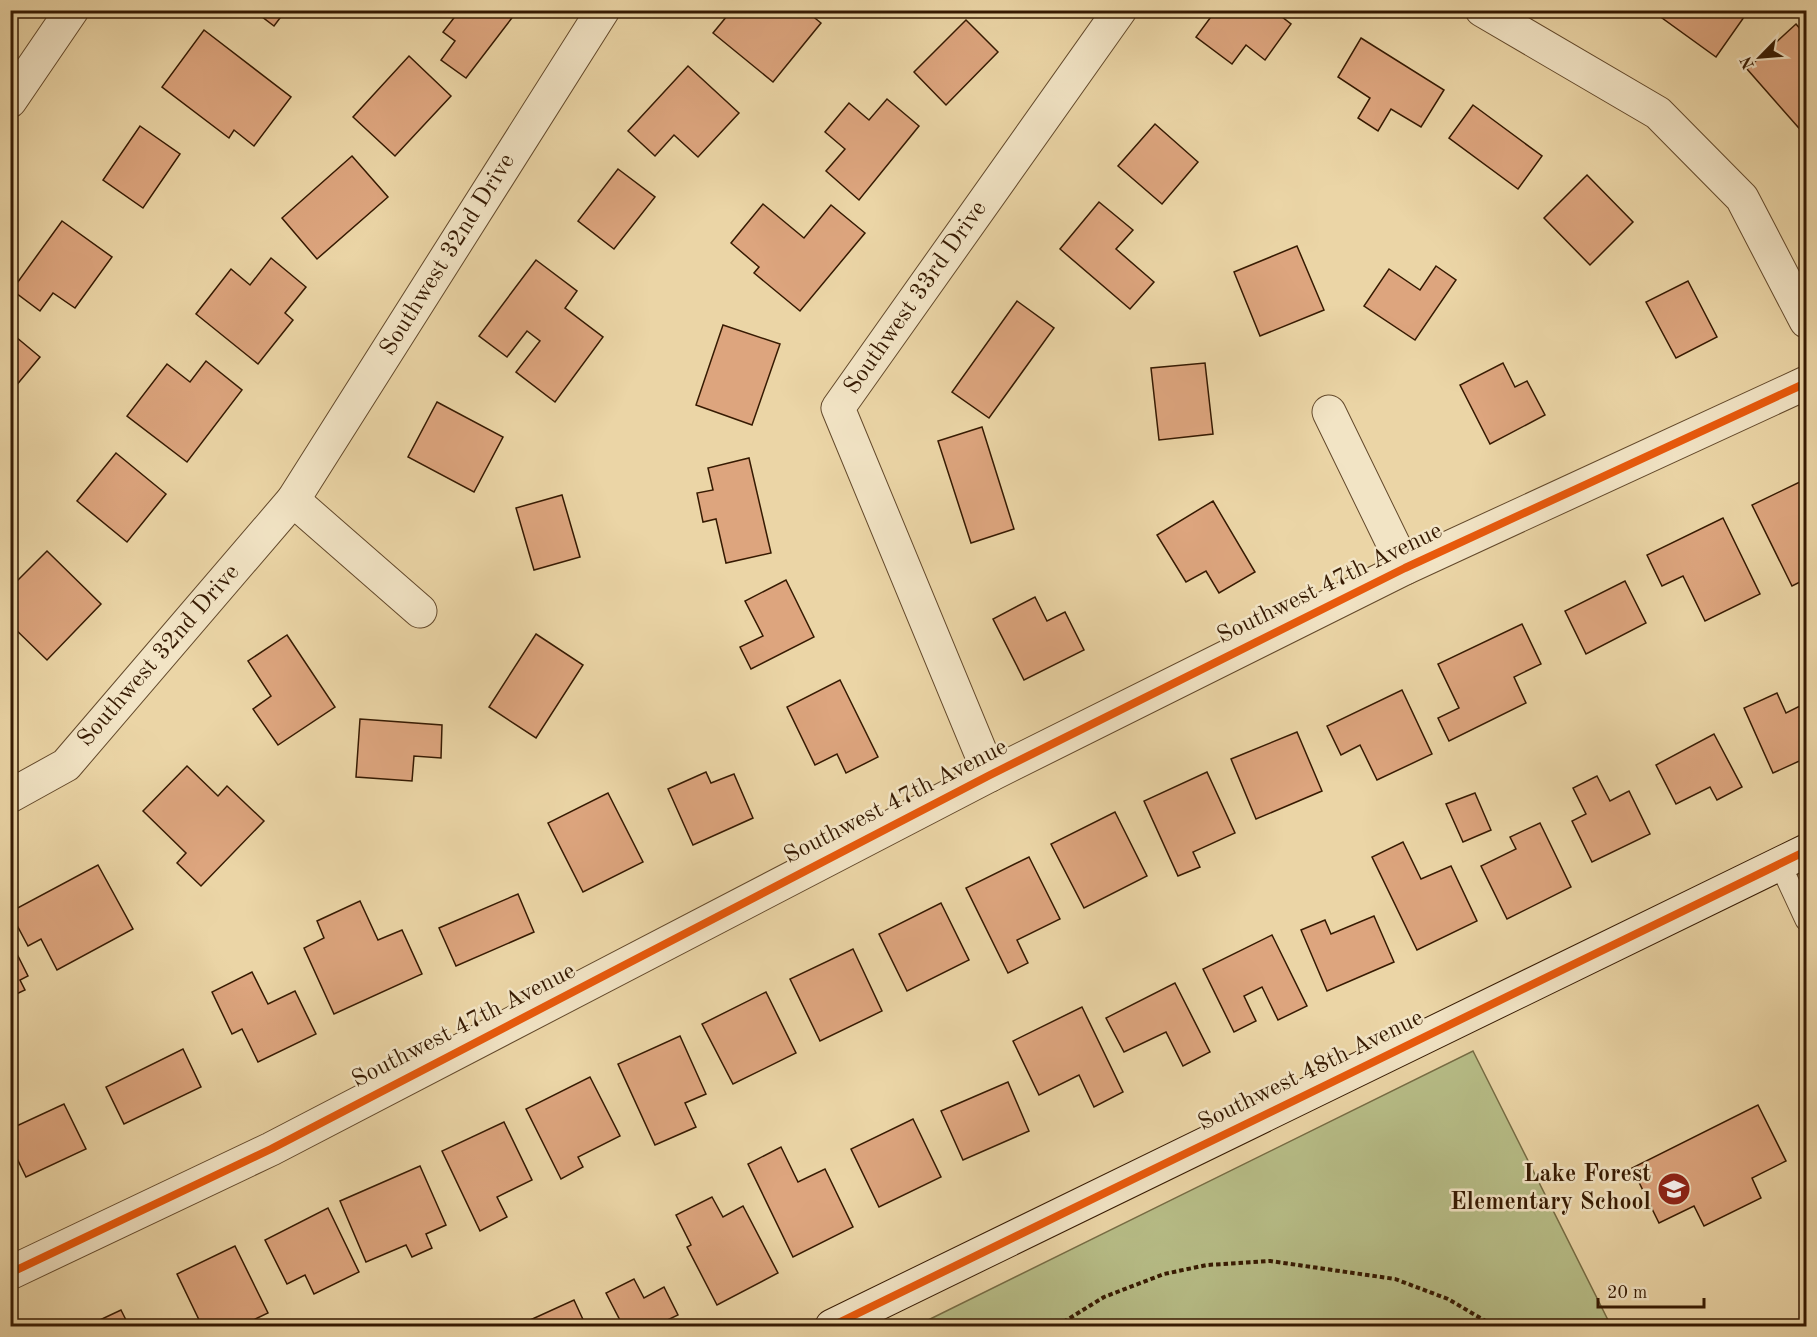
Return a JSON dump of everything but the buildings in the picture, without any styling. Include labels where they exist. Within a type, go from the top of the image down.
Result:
[{"type":"street","points":[[10,101],[72,10]]},
{"type":"street","name":"Southwest 32nd Drive","points":[[10,796],[66,765],[293,500],[603,10]]},
{"type":"street","name":"Southwest 33rd Drive","points":[[990,775],[838,408],[1120,10]]},
{"type":"street","points":[[1482,10],[1658,113],[1742,198],[1806,321]]},
{"type":"street","name":"Southwest 47th Avenue","points":[[10,1273],[271,1149],[990,775],[1405,568],[1806,383]]},
{"type":"street","name":"Southwest 47th Avenue","points":[[1329,412],[1405,568]]},
{"type":"street","points":[[293,500],[420,611]]},
{"type":"street","name":"Southwest 48th Avenue","points":[[832,1326],[1793,858]]},
{"type":"lane","points":[[1793,858],[1806,920]]},
{"type":"path","points":[[1057,1326],[1104,1297],[1164,1274],[1207,1265],[1270,1261],[1395,1279],[1448,1299],[1494,1326]]},
{"type":"green space","points":[[1473,1051],[1611,1326],[916,1326]]},
{"type":"cycle path","points":[[10,1273],[271,1149],[990,775],[1405,568],[1806,383]]},
{"type":"cycle path","points":[[832,1326],[1806,851]]},
{"type":"place","name":"Lake Forest Elementary School","points":[[1674,1189]]}]
